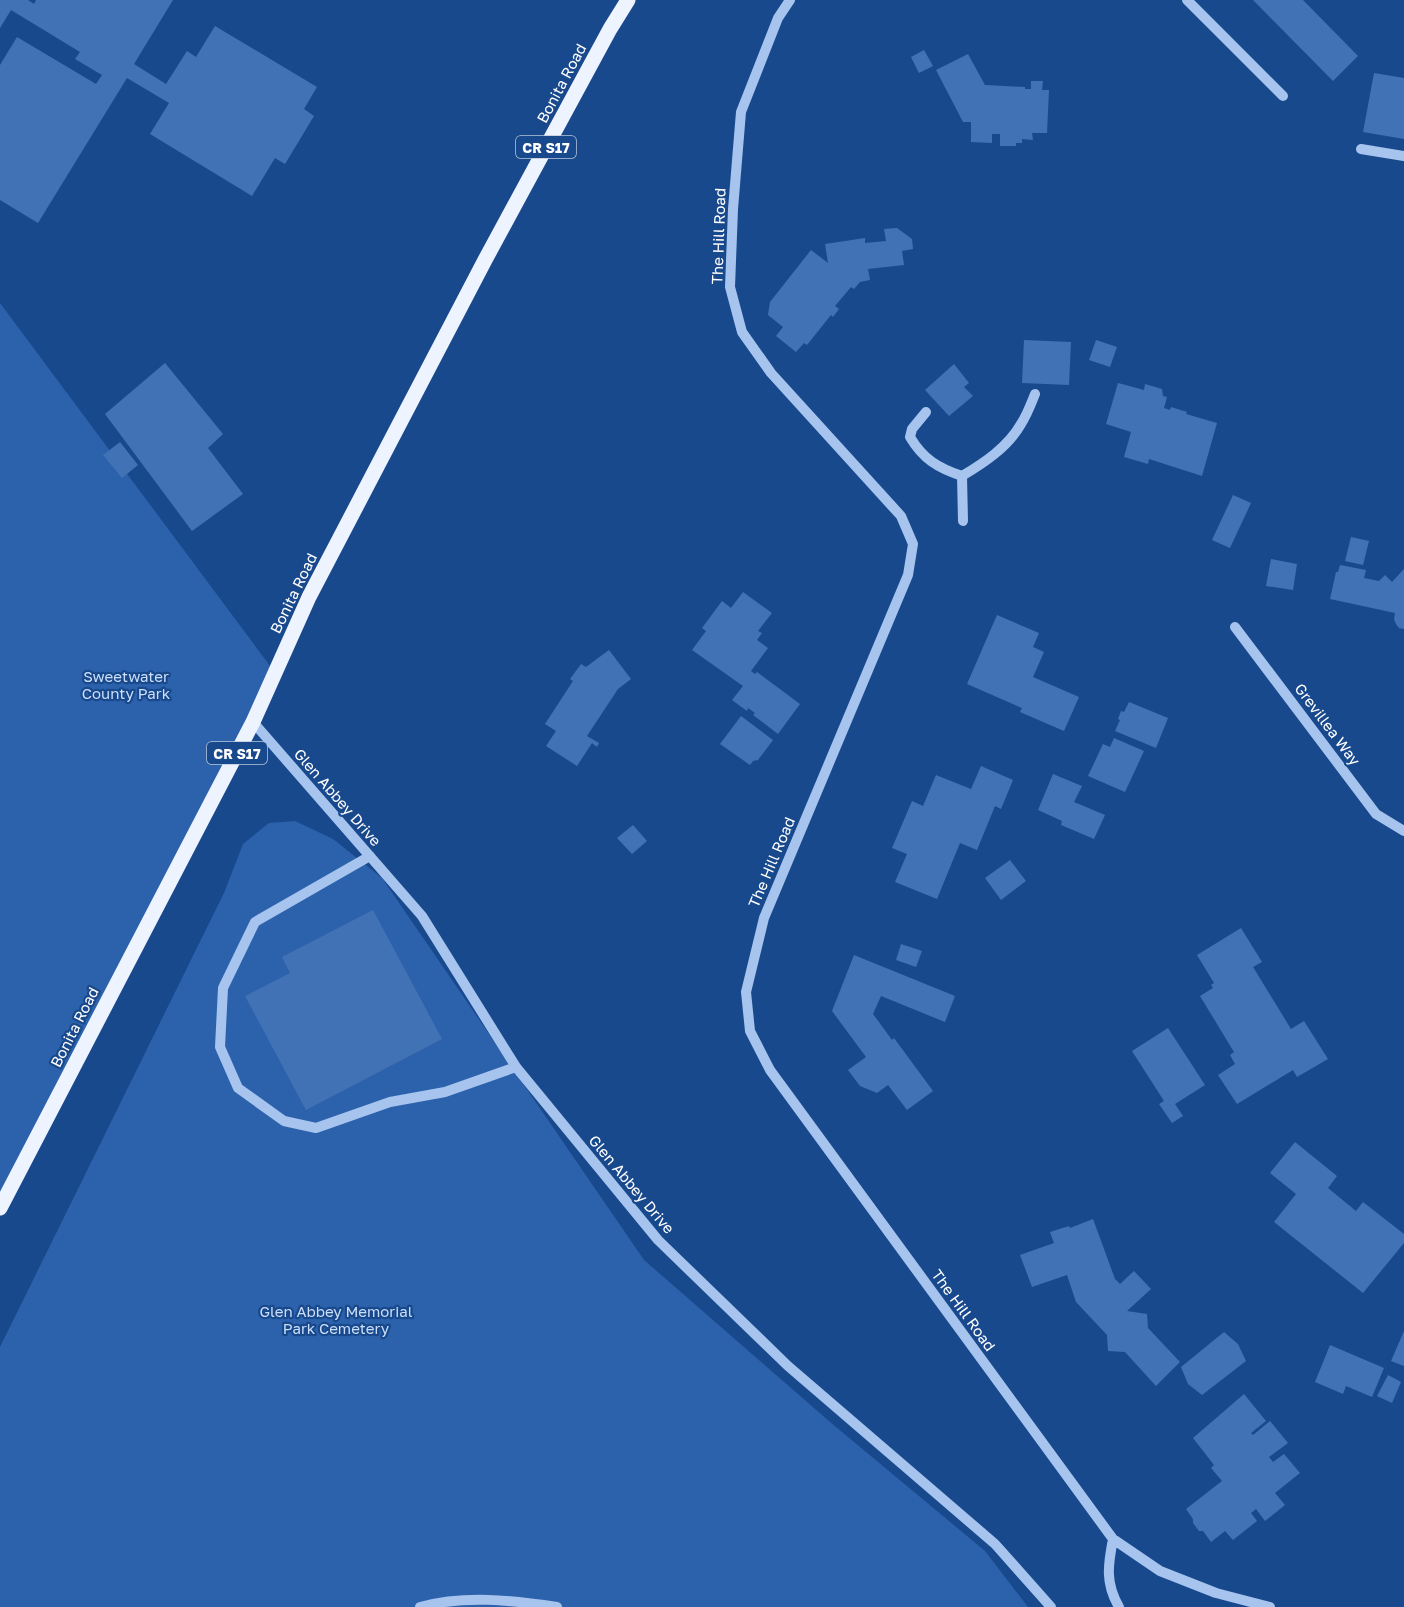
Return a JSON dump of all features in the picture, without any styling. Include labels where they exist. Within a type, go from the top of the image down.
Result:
[{"type":"main road","name":"Bonita Road","points":[[0,1208],[253,722],[315,587],[485,260],[628,0]]},
{"type":"street","name":"The Hill Road","points":[[790,0],[778,18],[741,112],[733,208],[730,287],[742,332],[771,373],[902,516],[913,544],[908,575],[764,918],[746,992],[750,1031],[770,1070],[1113,1539],[1160,1571],[1216,1593],[1270,1607]]},
{"type":"street","points":[[1186,0],[1283,96]]},
{"type":"street","points":[[1361,149],[1404,156]]},
{"type":"street","points":[[926,411],[912,429],[910,437],[917,449],[942,470],[962,476],[982,464],[1004,446],[1020,426],[1035,394]]},
{"type":"street","points":[[962,476],[963,521]]},
{"type":"street","name":"Grevillea Way","points":[[1235,627],[1376,813],[1404,831]]},
{"type":"street","name":"Glen Abbey Drive","points":[[253,722],[422,916],[516,1067],[658,1240],[788,1366],[995,1544],[1051,1607]]},
{"type":"street","points":[[370,856],[255,922],[223,988],[220,1047],[238,1088],[284,1121],[316,1128],[390,1102],[445,1092],[516,1067]]},
{"type":"street","points":[[1113,1539],[1107,1571],[1114,1599],[1119,1607]]},
{"type":"street","points":[[420,1607],[438,1602],[511,1600],[557,1607]]},
{"type":"green space","name":"Sweetwater County Park","points":[[0,303],[276,674],[0,1206]]},
{"type":"green space","name":"Glen Abbey Memorial Park Cemetery","points":[[295,821],[333,839],[382,878],[644,1260],[830,1422],[985,1551],[1028,1607],[0,1607],[0,1347],[224,893],[243,844],[269,823]]},
{"type":"building","points":[[0,0],[28,0],[34,4],[36,0],[173,0],[134,64],[166,84],[187,51],[196,57],[215,26],[317,87],[304,109],[314,116],[285,164],[275,158],[252,196],[150,134],[169,103],[127,78],[38,223],[0,200],[0,65],[17,37],[96,84],[102,75],[75,59],[80,52],[11,10],[0,28]]},
{"type":"building","points":[[1253,0],[1303,0],[1358,56],[1333,81]]},
{"type":"building","points":[[924,50],[933,66],[919,73],[911,57]]},
{"type":"building","points":[[968,54],[985,85],[1031,89],[1031,81],[1043,81],[1042,90],[1049,90],[1047,133],[1032,133],[1033,140],[1022,139],[1022,143],[1016,143],[1016,146],[1000,146],[1000,134],[992,134],[992,143],[971,142],[971,122],[963,122],[936,70]]},
{"type":"building","points":[[1374,73],[1404,78],[1404,139],[1363,132]]},
{"type":"building","points":[[897,228],[912,239],[913,249],[902,251],[904,265],[868,269],[870,280],[860,282],[854,289],[851,287],[835,306],[839,309],[833,317],[831,315],[807,345],[804,343],[796,352],[776,336],[783,327],[768,315],[770,302],[811,250],[828,263],[825,244],[865,238],[865,243],[886,241],[884,229]]},
{"type":"building","points":[[1024,340],[1071,342],[1069,385],[1022,383]]},
{"type":"building","points":[[1096,340],[1117,347],[1110,367],[1089,360]]},
{"type":"building","points":[[165,363],[223,434],[208,448],[243,494],[192,531],[105,414]]},
{"type":"building","points":[[954,364],[969,383],[964,387],[973,396],[949,416],[925,390]]},
{"type":"building","points":[[1118,383],[1144,390],[1145,384],[1162,389],[1163,396],[1167,397],[1164,408],[1170,410],[1171,407],[1217,423],[1202,476],[1149,459],[1148,464],[1124,457],[1131,432],[1106,424]]},
{"type":"building","points":[[120,442],[138,465],[122,478],[103,455]]},
{"type":"building","points":[[1233,495],[1251,503],[1230,548],[1212,540]]},
{"type":"building","points":[[1351,537],[1369,541],[1363,565],[1345,561]]},
{"type":"building","points":[[1271,559],[1297,564],[1293,590],[1266,586]]},
{"type":"building","points":[[1340,565],[1366,570],[1364,578],[1379,581],[1385,575],[1392,582],[1404,569],[1404,629],[1399,628],[1396,624],[1395,613],[1330,599],[1336,572]]},
{"type":"building","points":[[743,592],[772,613],[758,631],[762,633],[757,640],[768,648],[751,671],[755,674],[757,672],[800,704],[778,734],[753,715],[755,713],[748,708],[747,711],[732,700],[743,686],[692,650],[706,631],[702,628],[722,601],[731,608]]},
{"type":"building","points":[[997,615],[1039,633],[1033,647],[1044,652],[1033,677],[1079,697],[1064,731],[1020,712],[1022,708],[967,684]]},
{"type":"building","points":[[609,650],[631,679],[618,689],[587,736],[599,743],[597,747],[592,743],[577,766],[546,746],[556,731],[545,724],[573,681],[570,679],[581,664],[586,667]]},
{"type":"building","points":[[1129,702],[1168,718],[1156,748],[1115,731],[1121,711],[1124,712]]},
{"type":"building","points":[[741,716],[773,740],[758,760],[753,761],[750,765],[720,744]]},
{"type":"building","points":[[1114,738],[1144,751],[1125,792],[1088,776],[1103,744],[1110,747]]},
{"type":"building","points":[[981,766],[1013,780],[1001,809],[995,806],[977,850],[960,843],[937,899],[895,882],[907,854],[892,848],[912,801],[923,806],[936,775],[971,789]]},
{"type":"building","points":[[1053,774],[1082,786],[1074,802],[1105,815],[1094,839],[1061,825],[1062,821],[1038,810]]},
{"type":"building","points":[[633,825],[647,841],[632,854],[617,838]]},
{"type":"building","points":[[1010,860],[1026,881],[1001,900],[985,878]]},
{"type":"building","points":[[373,910],[442,1039],[306,1110],[245,996],[290,973],[282,957]]},
{"type":"building","points":[[1241,928],[1262,962],[1253,967],[1291,1029],[1304,1021],[1328,1059],[1297,1077],[1293,1070],[1237,1104],[1218,1075],[1235,1064],[1230,1055],[1234,1052],[1200,996],[1213,988],[1211,985],[1214,983],[1197,955]]},
{"type":"building","points":[[901,944],[922,951],[916,967],[896,960]]},
{"type":"building","points":[[854,955],[955,996],[945,1022],[881,996],[873,1014],[892,1040],[894,1038],[933,1091],[907,1110],[888,1085],[877,1093],[860,1086],[848,1070],[866,1057],[832,1011]]},
{"type":"building","points":[[1168,1028],[1205,1085],[1175,1104],[1183,1116],[1172,1123],[1159,1104],[1164,1101],[1132,1051]]},
{"type":"building","points":[[1295,1142],[1337,1176],[1328,1188],[1356,1211],[1363,1202],[1404,1234],[1404,1243],[1363,1293],[1274,1222],[1296,1194],[1270,1173]]},
{"type":"building","points":[[1093,1219],[1115,1279],[1120,1284],[1134,1271],[1151,1289],[1127,1311],[1147,1314],[1148,1328],[1180,1362],[1156,1386],[1125,1352],[1108,1351],[1107,1335],[1076,1302],[1067,1275],[1032,1287],[1020,1255],[1054,1243],[1050,1232],[1069,1226],[1070,1228]]},
{"type":"building","points":[[1404,1331],[1404,1366],[1391,1361]]},
{"type":"building","points":[[1224,1332],[1238,1344],[1246,1361],[1202,1395],[1188,1384],[1181,1367]]},
{"type":"building","points":[[1330,1345],[1384,1368],[1372,1397],[1346,1386],[1343,1394],[1315,1382]]},
{"type":"building","points":[[1388,1375],[1401,1382],[1392,1403],[1377,1396]]},
{"type":"building","points":[[1244,1394],[1266,1421],[1251,1433],[1253,1435],[1270,1421],[1288,1443],[1269,1457],[1273,1462],[1284,1454],[1300,1473],[1275,1493],[1285,1505],[1265,1521],[1256,1509],[1251,1513],[1257,1521],[1233,1540],[1225,1531],[1211,1542],[1203,1531],[1199,1531],[1186,1509],[1222,1481],[1211,1468],[1214,1465],[1193,1438]]}]
